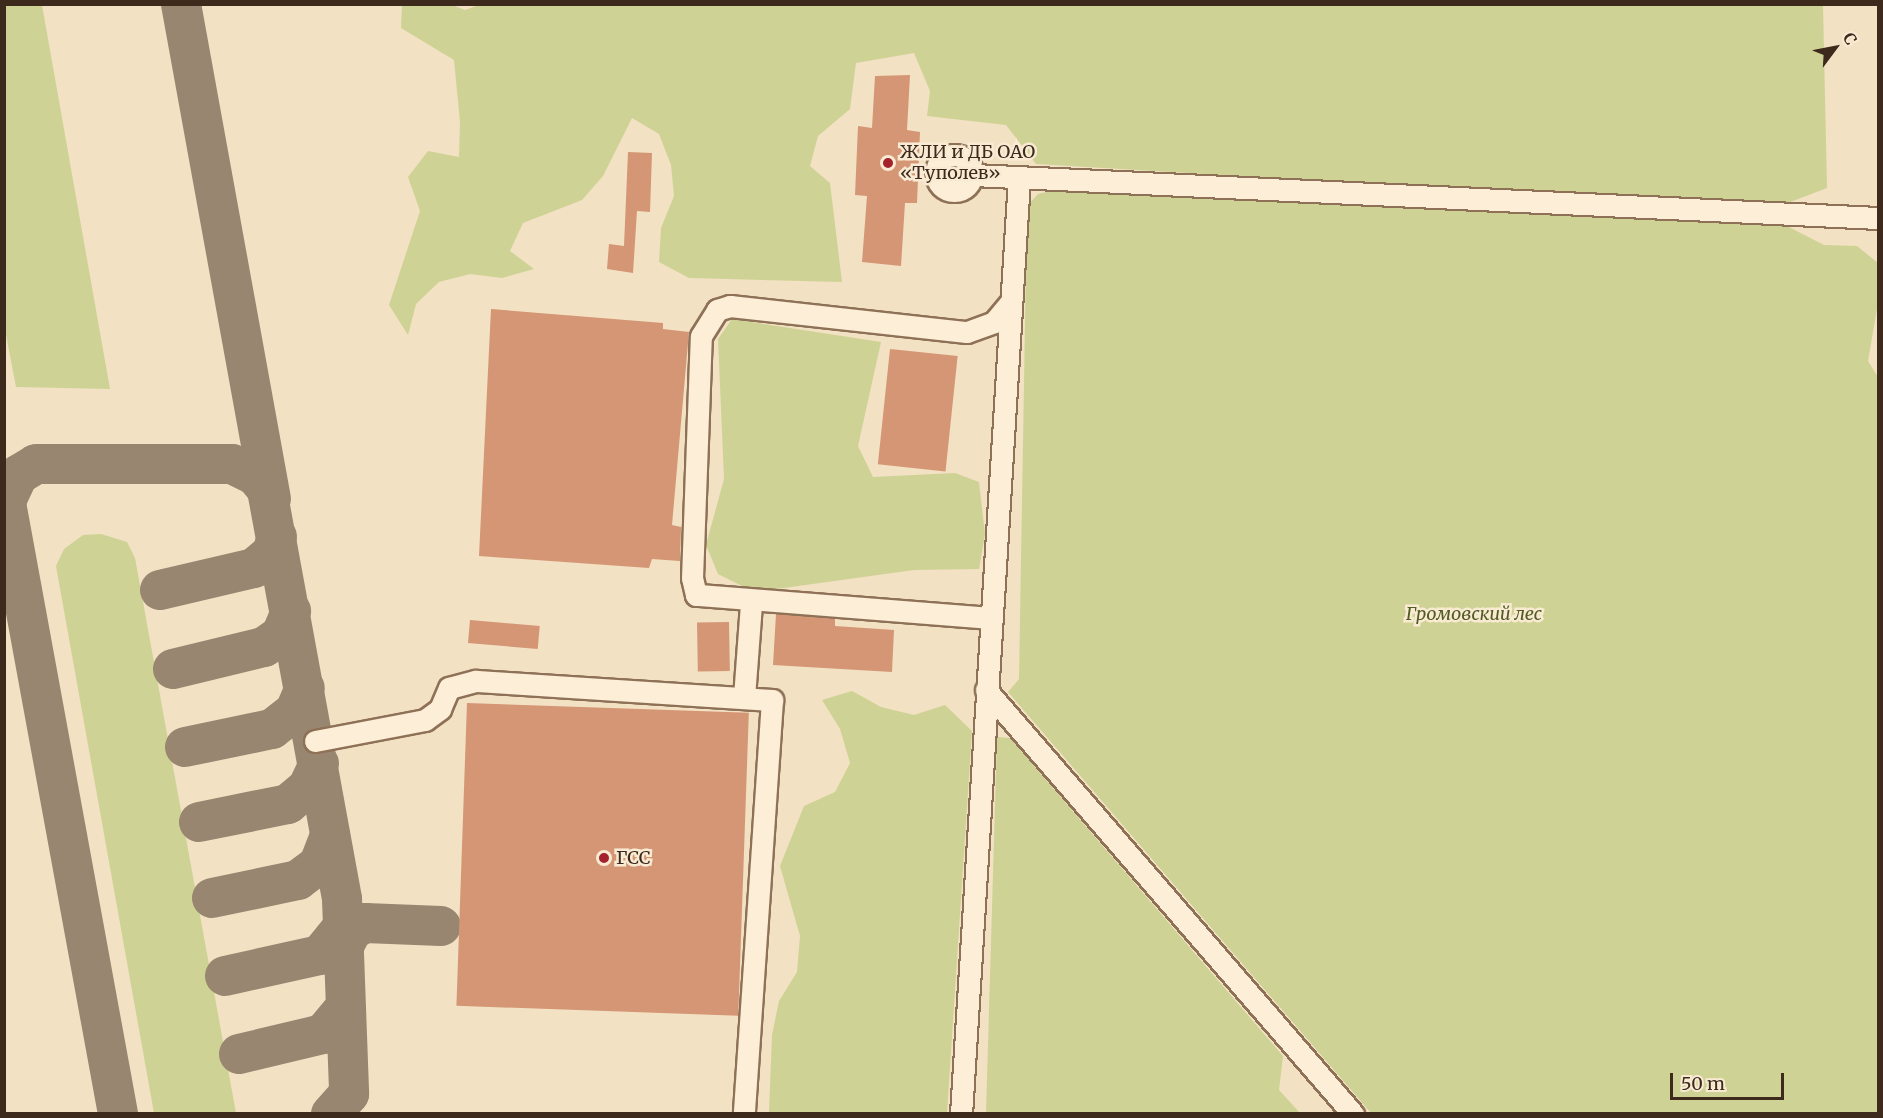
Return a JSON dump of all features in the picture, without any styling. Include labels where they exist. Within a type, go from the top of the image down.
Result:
[{"type":"lane","points":[[973,175],[1878,218]]},
{"type":"lane","points":[[962,1113],[1018,178]]},
{"type":"lane","points":[[991,618],[701,598],[693,588],[701,336],[711,317],[730,306],[967,332],[994,322],[1010,303]]},
{"type":"lane","points":[[744,697],[751,603]]},
{"type":"lane","points":[[315,741],[425,720],[460,683],[772,700],[744,1113]]},
{"type":"lane","points":[[986,690],[1353,1113]]},
{"type":"green space","points":[[482,4],[1823,5],[1827,188],[1775,208],[1036,164],[1006,125],[927,116],[930,91],[914,53],[856,63],[850,109],[818,136],[810,166],[830,183],[842,282],[689,278],[659,262],[661,228],[674,196],[671,165],[659,134],[632,118],[603,176],[582,200],[523,223],[510,251],[534,269],[502,278],[470,274],[439,282],[416,304],[408,335],[389,305],[420,211],[408,177],[428,151],[459,157],[460,122],[454,60],[401,28],[402,5],[452,5],[465,10]]},
{"type":"green space","points":[[4,5],[42,5],[110,389],[16,387],[4,324]]},
{"type":"green space","name":"Громовский лес","points":[[1055,190],[1775,220],[1824,245],[1857,246],[1878,263],[1878,303],[1868,361],[1878,377],[1878,1113],[1371,1113],[1008,692],[1019,679],[1027,206],[1038,194]]},
{"type":"green space","points":[[732,319],[881,342],[858,446],[873,477],[955,473],[979,482],[985,534],[979,569],[914,570],[754,592],[718,574],[706,545],[724,479],[718,339]]},
{"type":"green space","points":[[101,534],[127,542],[135,558],[236,1113],[154,1113],[56,566],[64,549],[83,535]]},
{"type":"green space","points":[[852,691],[881,707],[914,715],[945,705],[972,731],[947,1113],[769,1113],[772,1035],[779,1001],[797,972],[800,936],[780,866],[804,806],[835,792],[850,763],[840,729],[822,700]]},
{"type":"green space","points":[[997,737],[1010,738],[1283,1056],[1279,1090],[1300,1113],[986,1113]]},
{"type":"building","name":"ЖЛИ и ДБ ОАО «Туполев»","points":[[910,75],[907,130],[920,132],[917,203],[905,203],[901,266],[862,262],[867,196],[855,195],[858,126],[872,128],[875,76]]},
{"type":"building","points":[[628,152],[652,153],[650,212],[637,211],[633,273],[607,269],[609,244],[624,246]]},
{"type":"building","points":[[491,309],[663,323],[663,329],[689,332],[672,525],[681,527],[680,561],[652,559],[649,568],[479,556]]},
{"type":"building","points":[[890,349],[958,356],[946,471],[878,464]]},
{"type":"building","points":[[776,614],[835,619],[835,626],[894,630],[892,672],[773,665]]},
{"type":"building","points":[[470,620],[540,626],[538,649],[468,643]]},
{"type":"building","points":[[729,622],[730,671],[698,672],[697,623]]},
{"type":"building","name":"ГСС","points":[[467,703],[749,713],[738,1016],[456,1006]]},
{"type":"taxiway","points":[[181,4],[271,499]]},
{"type":"taxiway","points":[[6,501],[18,475],[36,464],[232,464],[255,475],[267,490],[342,899],[349,1094],[331,1114]]},
{"type":"taxiway","points":[[4,492],[118,1114]]},
{"type":"taxiway","points":[[160,590],[254,568],[272,553],[277,537]]},
{"type":"taxiway","points":[[173,669],[264,647],[281,635],[291,611]]},
{"type":"taxiway","points":[[185,747],[272,729],[295,711],[305,688]]},
{"type":"taxiway","points":[[199,822],[288,804],[308,787],[319,763]]},
{"type":"taxiway","points":[[212,898],[298,880],[319,864],[330,835]]},
{"type":"taxiway","points":[[344,946],[352,930],[365,923],[441,926]]},
{"type":"taxiway","points":[[225,976],[320,955],[343,927]]},
{"type":"taxiway","points":[[239,1054],[323,1034],[346,1007]]},
{"type":"place","name":"ЖЛИ и ДБ ОАО «Туполев»","points":[[888,163]]},
{"type":"place","name":"ГСС","points":[[604,858]]}]
